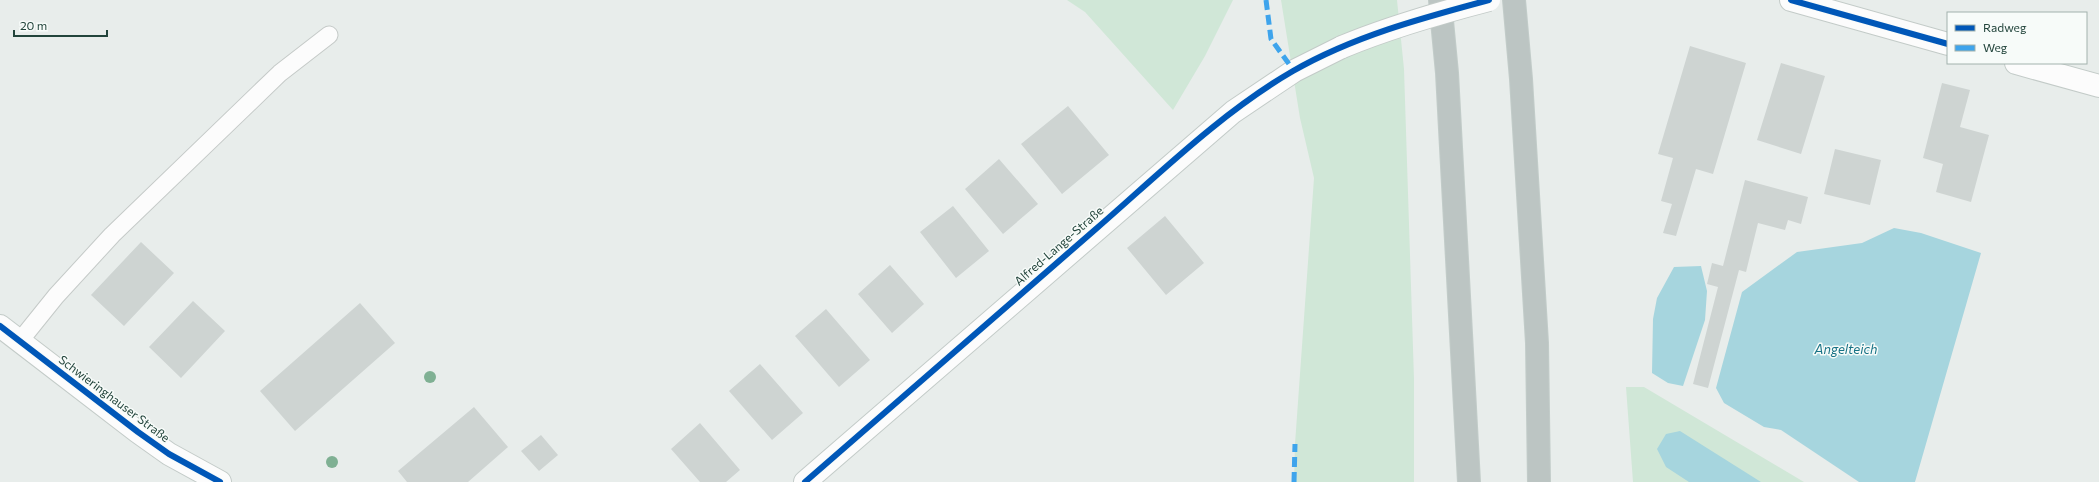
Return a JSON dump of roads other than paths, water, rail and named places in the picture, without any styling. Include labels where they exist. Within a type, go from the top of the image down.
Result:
[{"type":"highway","points":[[1440,0],[1448,81],[1469,482]]},
{"type":"highway","points":[[1514,0],[1521,79],[1537,343],[1539,482]]},
{"type":"street","name":"Alfred-Lange-Straße","points":[[805,482],[1233,112],[1294,71],[1376,33],[1419,19],[1489,0]]},
{"type":"street","points":[[1791,0],[1947,44]]},
{"type":"street","points":[[2020,64],[2099,86]]},
{"type":"street","name":"Schwieringhauser Straße","points":[[0,326],[19,342],[169,454],[220,482]]},
{"type":"lane","points":[[19,342],[56,296],[112,235],[280,73],[329,35]]},
{"type":"water","name":"Angelteich","points":[[1894,228],[1921,233],[1981,253],[1915,482],[1859,482],[1781,430],[1764,427],[1724,403],[1716,388],[1742,292],[1797,252],[1862,243]]},
{"type":"water","points":[[1701,266],[1707,291],[1705,320],[1683,386],[1668,383],[1652,373],[1653,319],[1657,298],[1674,267]]},
{"type":"water","points":[[1680,431],[1761,482],[1689,482],[1666,467],[1657,449],[1666,434]]}]
